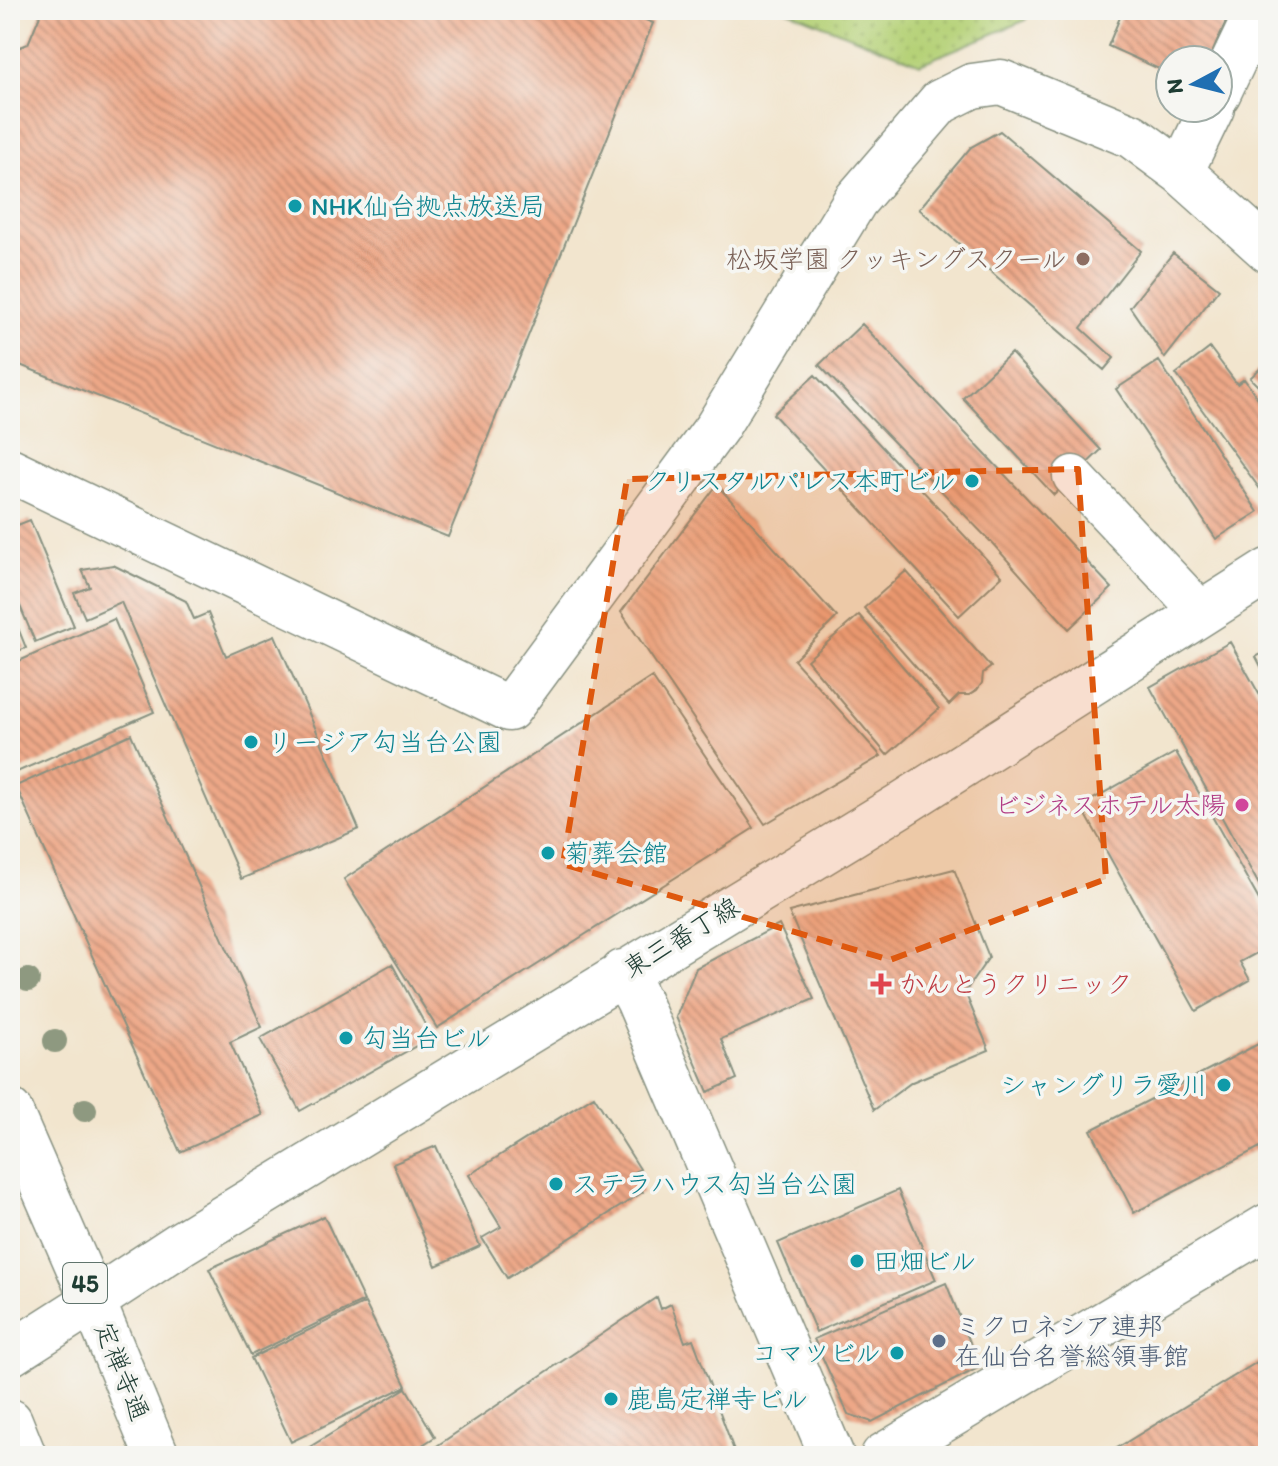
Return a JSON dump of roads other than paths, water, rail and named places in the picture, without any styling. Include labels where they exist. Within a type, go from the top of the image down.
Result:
[{"type":"main road","points":[[1234,60],[1258,10]]},
{"type":"main road","points":[[10,470],[509,709],[717,427],[855,201],[940,102],[972,86],[1001,82],[1132,136],[1181,172],[1268,250]]},
{"type":"main road","points":[[1181,172],[1204,124]]},
{"type":"main road","name":"東三番丁線","points":[[10,1354],[180,1244],[899,806],[1268,571]]},
{"type":"main road","points":[[623,972],[638,1000],[832,1456]]},
{"type":"main road","name":"定禅寺通","points":[[10,1111],[157,1456]]},
{"type":"main road","points":[[883,1456],[1268,1226]]},
{"type":"main road","points":[[10,1421],[24,1456]]},
{"type":"lane","points":[[1073,476],[1202,613]]},
{"type":"place","name":"NHK仙台拠点放送局","points":[[295,206]]},
{"type":"place","name":"松坂学園 クッキングスクール","points":[[1083,259]]},
{"type":"place","name":"クリスタルパレス本町ビル","points":[[972,481]]},
{"type":"place","name":"リージア勾当台公園","points":[[251,742]]},
{"type":"place","name":"ビジネスホテル太陽","points":[[1242,805]]},
{"type":"place","name":"菊葬会館","points":[[548,853]]},
{"type":"place","name":"かんとうクリニック","points":[[881,984]]},
{"type":"place","name":"勾当台ビル","points":[[346,1038]]},
{"type":"place","name":"シャングリラ愛川","points":[[1224,1085]]},
{"type":"place","name":"ステラハウス勾当台公園","points":[[556,1184]]},
{"type":"place","name":"田畑ビル","points":[[857,1261]]},
{"type":"place","name":"ミクロネシア連邦 在仙台名誉総領事館","points":[[939,1341]]},
{"type":"place","name":"コマツビル","points":[[897,1353]]},
{"type":"place","name":"鹿島定禅寺ビル","points":[[611,1399]]}]
